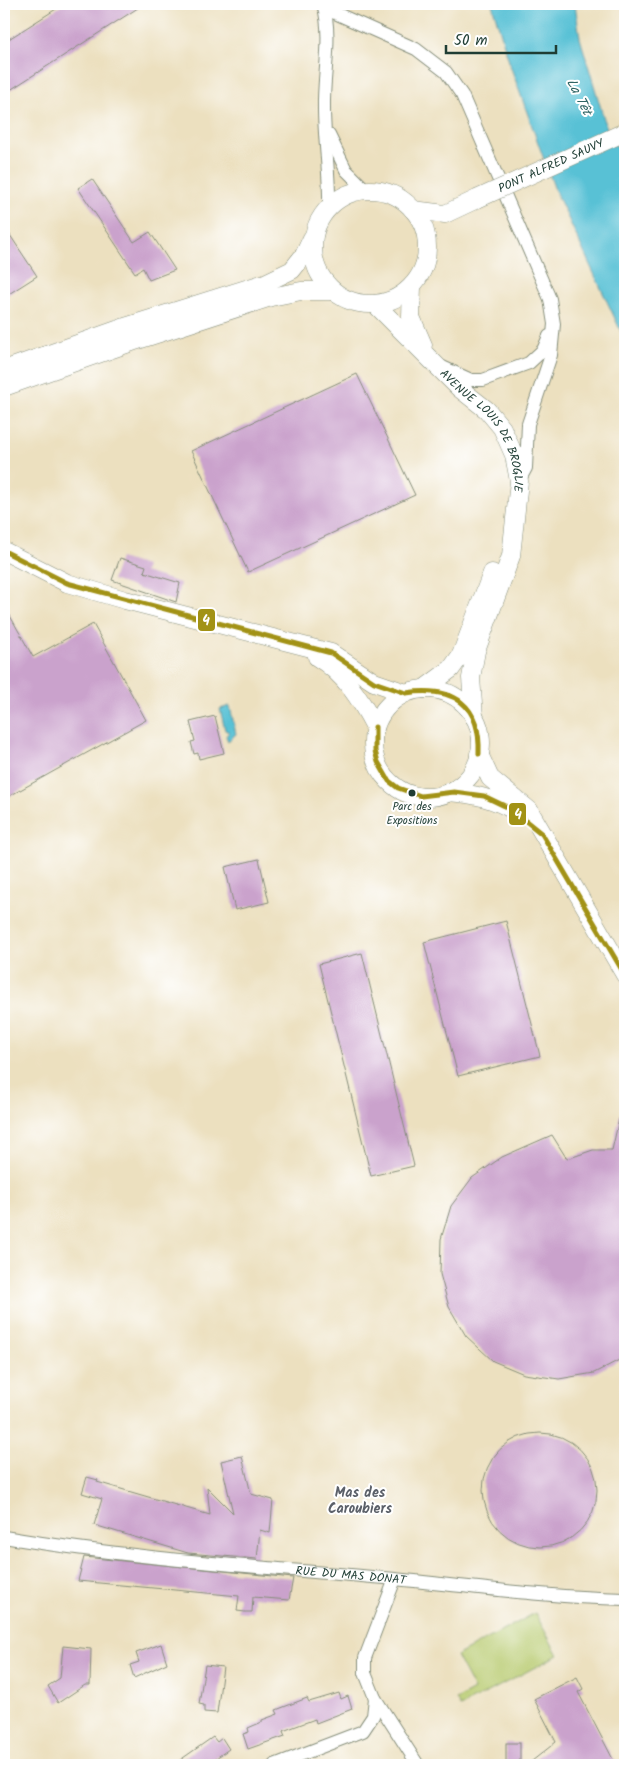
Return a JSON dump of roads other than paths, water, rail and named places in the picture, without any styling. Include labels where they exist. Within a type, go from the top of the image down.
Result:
[{"type":"main road","name":"PONT ALFRED SAUVY","points":[[445,214],[625,132]]},
{"type":"main road","points":[[4,370],[128,326],[265,283],[292,270],[304,255],[320,219],[329,208],[340,199],[366,190],[384,192],[400,199],[413,210],[423,228],[427,248],[425,262],[412,286],[389,301],[375,304],[353,302],[333,291],[322,279],[316,265],[313,249],[315,233]]},
{"type":"main road","points":[[413,210],[445,214],[427,248]]},
{"type":"main road","name":"AVENUE LOUIS DE BROGLIE","points":[[412,286],[411,317],[432,361]]},
{"type":"main road","points":[[4,387],[132,342],[271,297],[301,291],[333,291]]},
{"type":"main road","name":"AVENUE LOUIS DE BROGLIE","points":[[375,304],[460,388],[487,410],[502,428],[514,455],[518,481],[511,556],[476,651],[471,678],[474,717]]},
{"type":"main road","name":"AVENUE LOUIS DE BROGLIE","points":[[424,689],[451,669],[461,655],[516,509]]},
{"type":"main road","points":[[4,551],[68,583],[125,600],[330,653],[374,682],[406,693]]},
{"type":"main road","points":[[297,645],[325,662],[346,682],[361,701],[375,727]]},
{"type":"main road","points":[[449,792],[468,776],[479,754],[480,734],[474,717],[465,705],[453,695],[439,690],[424,689],[406,693],[392,701],[382,713],[375,727],[373,742],[375,757],[381,771],[391,783],[408,793],[422,797],[436,796],[449,792],[474,794],[497,800],[523,816],[542,834]]},
{"type":"main road","points":[[479,754],[490,778],[529,810],[625,976]]},
{"type":"street","points":[[329,208],[330,177],[324,109],[327,52],[323,6],[416,49],[446,72],[462,95],[550,298],[554,324],[551,354],[528,424],[526,468],[518,481]]},
{"type":"street","points":[[326,130],[346,170],[366,190]]},
{"type":"street","points":[[432,361],[471,380],[483,380],[529,363],[543,350],[554,324]]},
{"type":"street","name":"RUE DU MAS DONAT","points":[[4,1536],[76,1549],[254,1568],[395,1579],[568,1597],[625,1599]]},
{"type":"street","points":[[395,1579],[365,1658],[365,1673],[375,1698],[418,1765]]},
{"type":"street","points":[[274,1765],[363,1731],[373,1716],[375,1698]]},
{"type":"water","name":"La Têt","points":[[492,4],[575,4],[580,38],[610,139],[625,155],[625,340],[555,190],[510,65]]},
{"type":"water","points":[[230,706],[236,734],[228,741],[226,736],[229,732],[225,730],[220,709]]},
{"type":"place","name":"Parc des Expositions","points":[[412,793]]},
{"type":"district","name":"Mas des Caroubiers","points":[[360,1502]]}]
